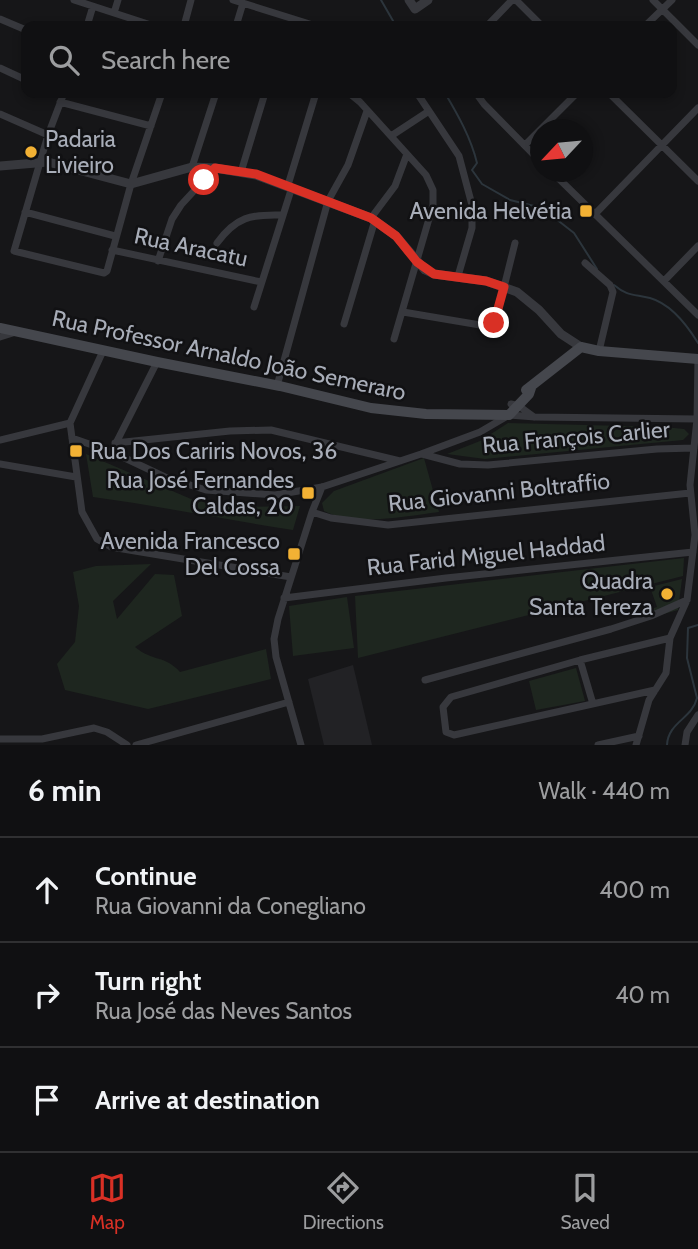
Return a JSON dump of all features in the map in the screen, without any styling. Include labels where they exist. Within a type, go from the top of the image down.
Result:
[{"type":"main road","name":"Rua Professor Arnaldo João Semeraro","points":[[0,327],[394,411],[448,414],[510,410]]},
{"type":"main road","points":[[510,410],[531,388],[581,347],[599,351],[698,359]]},
{"type":"street","points":[[74,0],[139,21]]},
{"type":"street","points":[[114,13],[118,0]]},
{"type":"street","points":[[185,21],[191,0]]},
{"type":"street","points":[[233,0],[299,21]]},
{"type":"street","points":[[409,0],[415,9],[428,0]]},
{"type":"street","points":[[492,21],[514,0],[537,21]]},
{"type":"street","points":[[653,0],[673,21]]},
{"type":"street","points":[[650,21],[672,0]]},
{"type":"street","points":[[238,21],[243,3]]},
{"type":"street","points":[[88,21],[93,6]]},
{"type":"street","points":[[0,19],[21,28]]},
{"type":"street","points":[[677,25],[698,45]]},
{"type":"street","points":[[0,68],[21,78]]},
{"type":"street","points":[[59,98],[15,251],[104,272],[160,98]]},
{"type":"street","points":[[66,98],[151,126]]},
{"type":"street","points":[[192,167],[214,98]]},
{"type":"street","points":[[241,172],[263,98]]},
{"type":"street","points":[[254,307],[315,98]]},
{"type":"street","points":[[354,98],[426,175],[434,196],[394,339]]},
{"type":"street","points":[[420,98],[459,156],[474,215],[458,276]]},
{"type":"street","points":[[480,98],[530,150]]},
{"type":"street","points":[[525,145],[572,98]]},
{"type":"street","points":[[614,98],[698,181]]},
{"type":"street","points":[[596,213],[698,108]]},
{"type":"street","points":[[277,386],[328,201],[352,156],[367,111]]},
{"type":"street","points":[[391,136],[429,111]]},
{"type":"street","points":[[0,114],[48,135]]},
{"type":"street","points":[[344,324],[373,219],[395,186],[407,153]]},
{"type":"street","points":[[0,166],[47,162],[131,184],[192,167],[256,174],[373,219],[396,236],[417,262],[434,274],[458,276],[504,287],[526,299],[561,334],[581,347]]},
{"type":"street","points":[[158,261],[176,212],[215,168]]},
{"type":"street","points":[[563,182],[698,315]]},
{"type":"street","points":[[25,212],[115,236]]},
{"type":"street","points":[[217,243],[228,228],[240,219],[282,215]]},
{"type":"street","points":[[403,312],[492,325],[496,319],[515,243]]},
{"type":"street","name":"Rua Aracatu","points":[[112,250],[261,282]]},
{"type":"street","points":[[664,281],[697,250]]},
{"type":"street","points":[[585,263],[610,285],[613,292],[599,351]]},
{"type":"street","points":[[0,337],[17,331]]},
{"type":"street","points":[[103,351],[70,423],[82,512],[97,539],[111,547],[291,577]]},
{"type":"street","points":[[285,355],[296,357]]},
{"type":"street","points":[[636,745],[649,700],[666,673],[670,638],[687,600],[695,523],[691,493],[697,419],[698,359]]},
{"type":"street","points":[[111,452],[157,362]]},
{"type":"street","points":[[72,439],[111,452],[165,477],[220,493],[275,495],[322,487],[421,454],[480,432],[510,410],[535,417]]},
{"type":"street","name":"Rua Professor Arnaldo João Semeraro","points":[[510,410],[535,417],[697,419]]},
{"type":"street","points":[[1,437],[70,423]]},
{"type":"street","points":[[116,443],[229,431],[271,430],[401,461]]},
{"type":"street","name":"Rua François Carlier","points":[[421,454],[460,464],[488,466],[694,447]]},
{"type":"street","points":[[0,464],[76,477]]},
{"type":"street","points":[[290,745],[300,744],[276,657],[275,639],[278,619],[322,487]]},
{"type":"street","name":"Rua Giovanni Boltraffio","points":[[312,512],[331,518],[388,524],[691,493]]},
{"type":"street","name":"Rua Farid Miguel Haddad","points":[[285,598],[433,579],[693,552]]},
{"type":"street","points":[[425,680],[611,629],[651,616],[687,600]]},
{"type":"street","points":[[655,690],[454,736],[444,728],[443,707],[451,697],[580,660],[670,638]]},
{"type":"street","points":[[580,660],[593,704]]},
{"type":"street","points":[[135,745],[289,702]]},
{"type":"street","points":[[685,745],[698,715]]},
{"type":"street","points":[[0,739],[42,739],[94,728],[107,732],[127,745]]},
{"type":"street","points":[[598,745],[639,736]]},
{"type":"shaded area","points":[[508,423],[664,427],[684,429],[689,434],[683,440],[485,459],[447,454],[480,441]]},
{"type":"shaded area","points":[[86,454],[191,499],[232,507],[300,506],[293,530],[93,497]]},
{"type":"shaded area","points":[[424,458],[439,512],[366,519],[337,516],[324,511],[322,503],[334,491]]},
{"type":"shaded area","points":[[684,558],[683,576],[358,658],[355,596]]},
{"type":"shaded area","points":[[151,564],[113,601],[117,619],[155,574],[174,575],[182,616],[135,647],[169,663],[180,672],[266,649],[271,679],[148,709],[65,690],[57,664],[75,642],[79,606],[73,572],[96,566]]},
{"type":"shaded area","name":"Quadra Santa Tereza","points":[[682,579],[678,610],[653,617],[650,614],[657,607],[650,587]]},
{"type":"shaded area","points":[[347,597],[354,648],[293,656],[289,606]]},
{"type":"shaded area","points":[[353,665],[372,745],[324,745],[308,679]]},
{"type":"shaded area","points":[[576,668],[585,701],[536,710],[529,681]]},
{"type":"waterway","points":[[381,0],[393,21]]},
{"type":"waterway","points":[[448,98],[468,136],[477,163],[472,170],[482,184],[510,200],[542,208],[574,233],[597,269]]},
{"type":"waterway","points":[[614,285],[627,293],[650,298],[665,305],[684,322],[698,343]]},
{"type":"waterway","points":[[667,745],[671,731],[690,711],[697,698],[687,658],[688,628],[698,625]]},
{"type":"place","name":"Padaria Livieiro","points":[[31,152]]},
{"type":"place","name":"Avenida Helvétia","points":[[586,211]]},
{"type":"place","name":"Rua Dos Cariris Novos, 36","points":[[76,451]]},
{"type":"place","name":"Rua José Fernandes Caldas, 20","points":[[308,493]]},
{"type":"place","name":"Avenida Francesco Del Cossa","points":[[294,554]]},
{"type":"place","name":"Quadra Santa Tereza","points":[[667,594]]},
{"type":"route","points":[[204,180],[215,168],[256,174],[371,218],[396,236],[425,270],[504,287],[494,323]]}]
